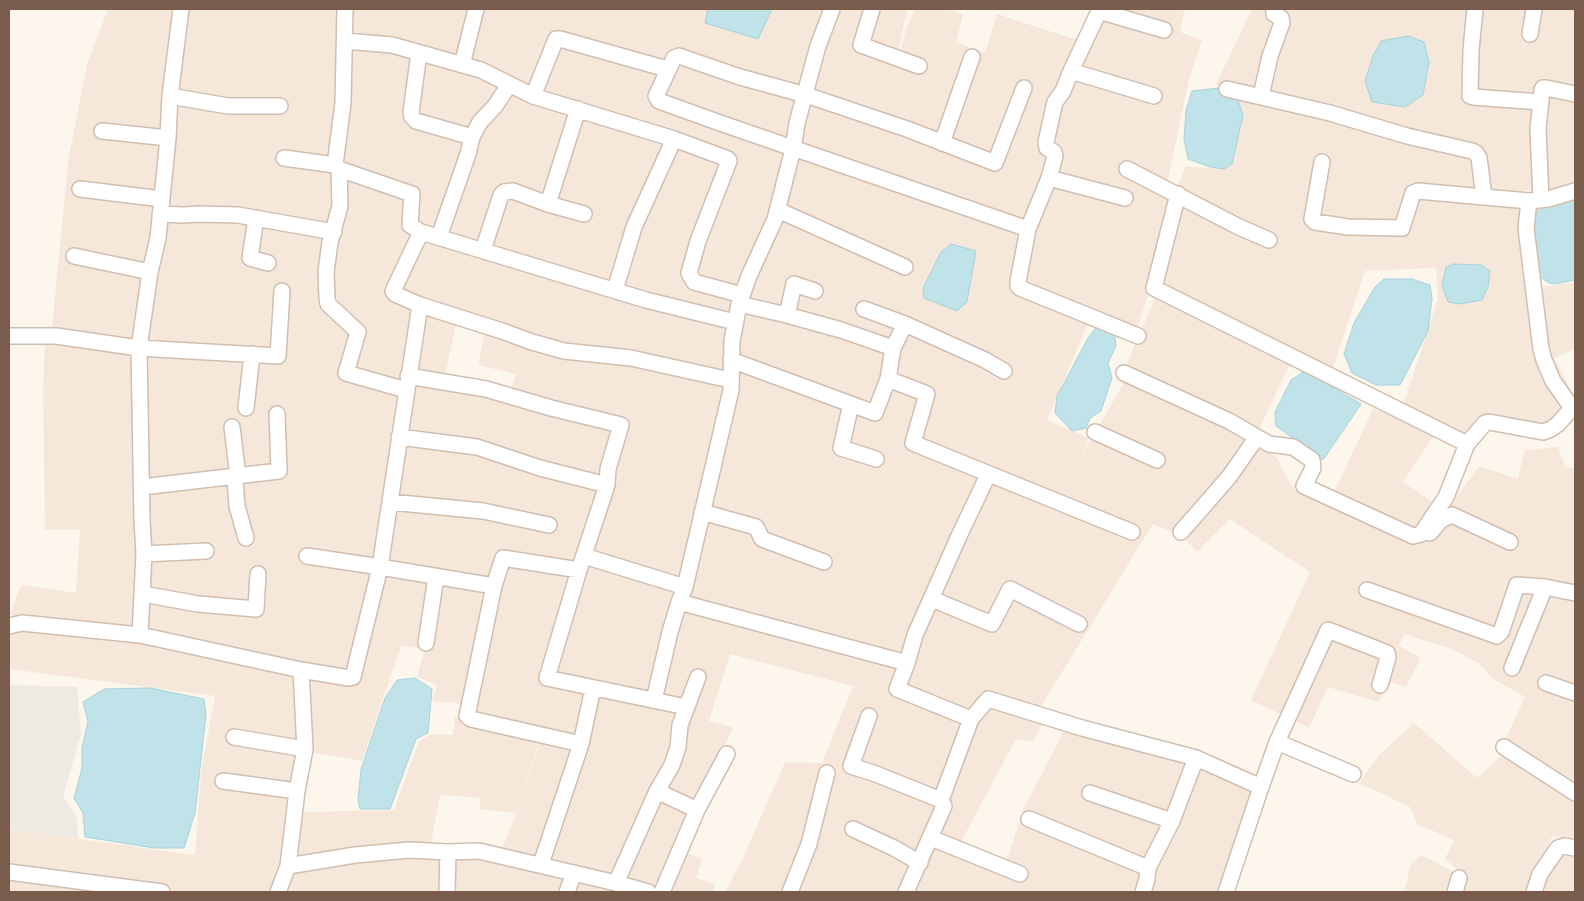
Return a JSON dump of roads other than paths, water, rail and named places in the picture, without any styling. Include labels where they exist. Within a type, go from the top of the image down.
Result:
[{"type":"street","points":[[140,635],[144,554],[139,348],[150,272],[158,238],[168,138],[170,96],[181,9]]},
{"type":"street","points":[[345,9],[342,103],[337,167],[340,206],[330,242],[326,272],[326,298],[328,304],[358,332],[346,373],[407,383],[486,389],[551,408],[621,425],[608,469],[607,485],[578,570],[547,678],[686,707]]},
{"type":"street","points":[[462,65],[476,9]]},
{"type":"street","points":[[654,700],[679,602],[685,587],[731,390],[731,360],[735,322],[741,300],[778,210],[793,149],[797,123],[818,46],[832,9]]},
{"type":"street","points":[[872,9],[861,45],[919,66]]},
{"type":"street","points":[[1261,96],[1270,56],[1282,23],[1281,18],[1274,14],[1274,9]]},
{"type":"street","points":[[1475,9],[1470,67],[1470,96],[1541,102]]},
{"type":"street","points":[[1530,34],[1534,9]]},
{"type":"street","points":[[1138,336],[1018,286],[1028,229],[1049,178],[1055,154],[1046,145],[1055,102],[1063,90],[1099,10],[1164,30]]},
{"type":"street","points":[[533,96],[556,40],[560,39],[667,69]]},
{"type":"street","points":[[345,41],[392,45],[481,70],[533,96],[674,139],[729,160],[698,241],[689,275],[694,282],[741,300],[841,330],[893,348]]},
{"type":"street","points":[[419,53],[411,112],[412,117],[416,120],[472,137]]},
{"type":"street","points":[[1024,88],[995,163],[907,129],[806,95],[740,77],[679,56],[674,58],[667,69],[656,96],[659,101],[793,149],[1028,229]]},
{"type":"street","points":[[942,143],[972,57]]},
{"type":"street","points":[[1071,71],[1154,96]]},
{"type":"street","points":[[439,237],[468,154],[472,137],[480,122],[509,85]]},
{"type":"street","points":[[1413,536],[1421,534],[1446,497],[1467,444],[1485,423],[1489,422],[1543,432],[1558,424],[1573,407],[1550,376],[1541,348],[1526,228],[1535,200],[1543,88],[1575,94]]},
{"type":"street","points":[[1226,89],[1330,113],[1435,143],[1472,151],[1479,158],[1484,198]]},
{"type":"street","points":[[170,96],[228,106],[280,106]]},
{"type":"street","points":[[548,204],[578,109]]},
{"type":"street","points":[[102,131],[168,138]]},
{"type":"street","points":[[615,290],[634,227],[674,139]]},
{"type":"street","points":[[284,158],[337,167],[409,192],[412,194],[410,225],[421,232],[646,300],[735,322]]},
{"type":"street","points":[[1322,162],[1312,217],[1315,222],[1348,227],[1402,228],[1413,192],[1418,191],[1484,198],[1535,200],[1575,191]]},
{"type":"street","points":[[1127,169],[1239,227],[1269,240]]},
{"type":"street","points":[[1049,178],[1125,198]]},
{"type":"street","points":[[80,189],[161,206],[238,215],[334,232]]},
{"type":"street","points":[[483,250],[504,192],[513,191],[548,204],[584,214]]},
{"type":"street","points":[[1178,194],[1154,288],[1467,444]]},
{"type":"street","points":[[778,210],[905,267]]},
{"type":"street","points":[[256,218],[250,258],[268,263]]},
{"type":"street","points":[[421,232],[393,291],[395,294],[420,305],[532,342],[564,350],[631,358],[730,380]]},
{"type":"street","points":[[74,256],[150,272]]},
{"type":"street","points":[[787,315],[794,284],[815,291]]},
{"type":"street","points":[[9,336],[56,336],[139,348],[278,356],[282,291]]},
{"type":"street","points":[[9,626],[22,623],[140,635],[302,670],[353,677],[380,566],[398,437],[420,305]]},
{"type":"street","points":[[864,310],[904,324],[985,360],[1004,371]]},
{"type":"street","points":[[731,360],[875,414],[888,379],[893,348],[904,324]]},
{"type":"street","points":[[246,408],[252,354]]},
{"type":"street","points":[[1124,373],[1229,421],[1270,444],[1293,447],[1312,460],[1313,468],[1304,486],[1413,536],[1424,540],[1441,520],[1452,515],[1510,542]]},
{"type":"street","points":[[888,379],[927,394],[913,443],[1132,532]]},
{"type":"street","points":[[851,404],[841,448],[876,459]]},
{"type":"street","points":[[142,487],[279,471],[277,414]]},
{"type":"street","points":[[232,427],[238,477],[235,480],[237,506],[246,538]]},
{"type":"street","points":[[1095,432],[1158,460]]},
{"type":"street","points":[[398,437],[477,447],[540,468],[607,485]]},
{"type":"street","points":[[1181,532],[1229,478],[1257,437]]},
{"type":"street","points":[[971,719],[896,689],[907,663],[915,635],[988,475]]},
{"type":"street","points":[[390,502],[483,511],[549,525]]},
{"type":"street","points":[[702,512],[756,527],[762,539],[824,562]]},
{"type":"street","points":[[144,554],[206,551]]},
{"type":"street","points":[[307,556],[380,566],[494,586]]},
{"type":"street","points":[[584,556],[685,587]]},
{"type":"street","points":[[578,570],[503,558],[494,586],[467,716],[581,744]]},
{"type":"street","points":[[143,594],[198,604],[256,609],[258,574]]},
{"type":"street","points":[[426,643],[436,577]]},
{"type":"street","points":[[1366,590],[1497,636],[1501,632],[1517,585],[1545,587],[1575,593]]},
{"type":"street","points":[[1512,668],[1545,587]]},
{"type":"street","points":[[932,599],[992,624],[1010,589],[1079,624]]},
{"type":"street","points":[[679,602],[907,663]]},
{"type":"street","points":[[1226,892],[1277,742],[1328,630],[1387,653],[1388,657],[1380,685]]},
{"type":"street","points":[[278,892],[288,866],[298,791],[306,749],[302,670]]},
{"type":"street","points":[[616,883],[657,791],[672,765],[678,748],[680,725],[698,677]]},
{"type":"street","points":[[1546,682],[1575,693]]},
{"type":"street","points":[[541,864],[581,744],[593,688]]},
{"type":"street","points":[[941,800],[971,719],[988,699],[1074,726],[1196,758],[1262,787]]},
{"type":"street","points":[[869,716],[852,766],[941,800],[944,806],[906,892]]},
{"type":"street","points":[[234,737],[306,749]]},
{"type":"street","points":[[1277,742],[1354,774]]},
{"type":"street","points":[[1504,748],[1575,793]]},
{"type":"street","points":[[662,892],[697,810],[727,754]]},
{"type":"street","points":[[1143,892],[1148,868],[1172,821],[1196,758]]},
{"type":"street","points":[[790,892],[808,844],[827,773]]},
{"type":"street","points":[[223,781],[298,791]]},
{"type":"street","points":[[657,791],[697,810]]},
{"type":"street","points":[[1090,793],[1172,821]]},
{"type":"street","points":[[1029,819],[1148,868]]},
{"type":"street","points":[[852,830],[894,848],[920,863]]},
{"type":"street","points":[[931,838],[1020,874]]},
{"type":"street","points":[[1534,892],[1540,874],[1558,848],[1564,846],[1575,848]]},
{"type":"street","points":[[288,866],[355,855],[409,850],[479,851],[541,864],[648,892]]},
{"type":"street","points":[[447,892],[448,852]]},
{"type":"street","points":[[9,872],[162,892]]},
{"type":"street","points":[[567,892],[574,873]]},
{"type":"water","points":[[708,9],[772,9],[758,39],[705,23]]},
{"type":"water","points":[[1408,36],[1424,42],[1429,62],[1423,95],[1405,107],[1372,102],[1365,81],[1373,56],[1381,41]]},
{"type":"water","points":[[1218,88],[1236,95],[1243,115],[1232,164],[1224,169],[1210,167],[1188,159],[1184,139],[1186,110],[1192,91]]},
{"type":"water","points":[[1575,193],[1575,280],[1555,284],[1549,283],[1536,274],[1530,215],[1537,205]]},
{"type":"water","points":[[951,244],[976,251],[967,302],[957,311],[924,298],[923,288],[941,252]]},
{"type":"water","points":[[1453,264],[1481,265],[1490,271],[1488,287],[1482,300],[1460,304],[1448,302],[1442,286],[1446,267]]},
{"type":"water","points":[[1384,279],[1412,279],[1430,285],[1432,299],[1428,331],[1400,385],[1376,385],[1352,373],[1344,354],[1354,323],[1375,287]]},
{"type":"water","points":[[1098,325],[1114,331],[1116,346],[1108,363],[1112,378],[1101,411],[1090,418],[1086,428],[1072,431],[1055,413],[1057,396],[1088,338]]},
{"type":"water","points":[[1305,371],[1361,404],[1323,460],[1276,426],[1275,412],[1291,380]]},
{"type":"water","points":[[415,678],[432,689],[428,733],[416,739],[390,809],[360,809],[358,800],[361,769],[385,698],[397,680]]},
{"type":"water","points":[[150,688],[204,699],[206,715],[195,813],[184,848],[154,848],[85,837],[83,813],[74,798],[82,768],[82,747],[88,722],[83,702],[104,689]]}]
